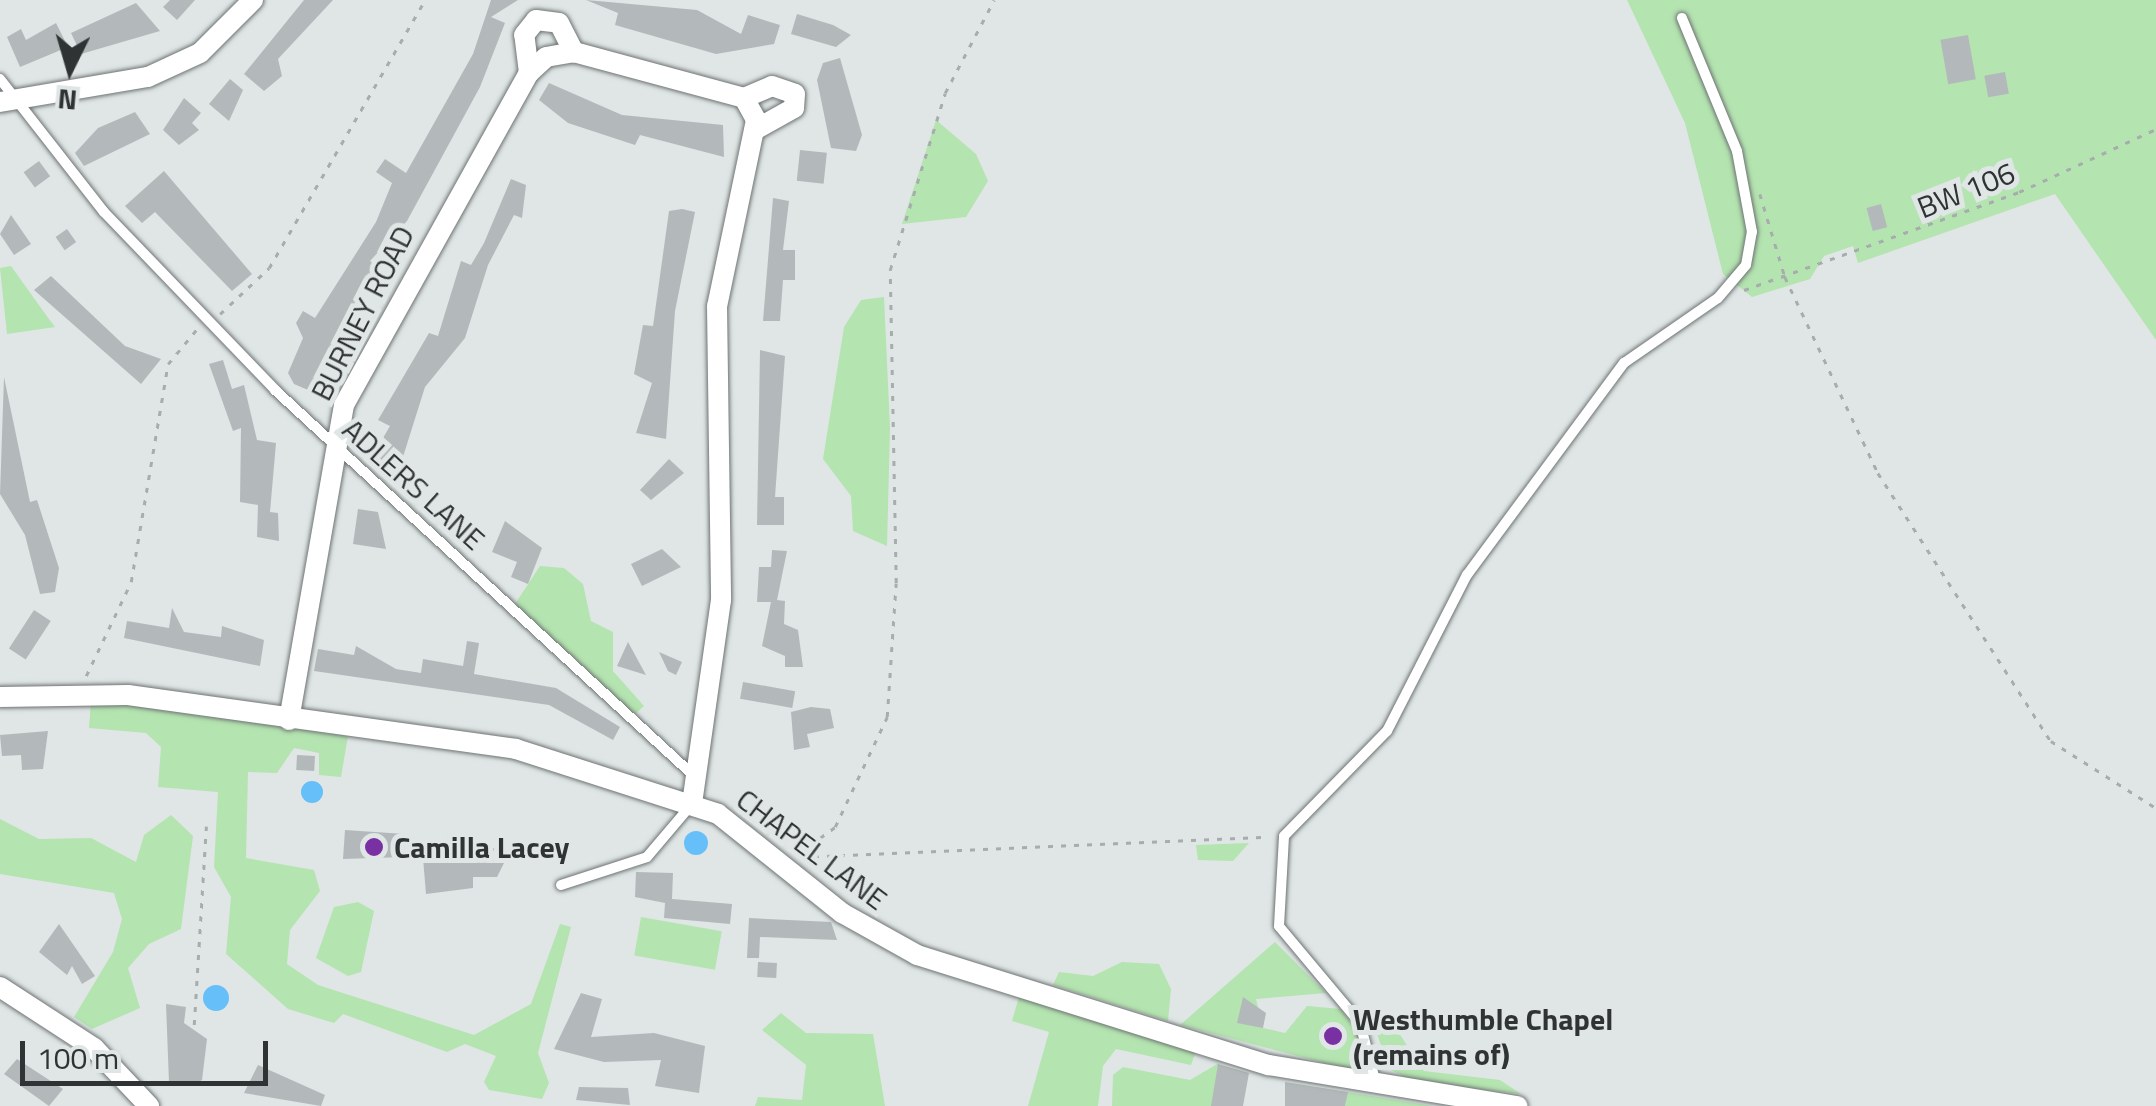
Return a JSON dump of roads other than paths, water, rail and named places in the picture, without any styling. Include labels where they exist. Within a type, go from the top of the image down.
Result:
[{"type":"street","points":[[9,101],[178,65],[254,0]]},
{"type":"street","name":"BURNEY ROAD","points":[[290,720],[333,446],[374,341],[529,73],[524,36],[536,20],[559,23],[574,52],[744,98],[772,86],[795,94],[794,108],[758,128]]},
{"type":"street","points":[[529,73],[546,57],[574,52]]},
{"type":"street","points":[[692,803],[721,600],[718,306],[758,128],[744,98]]},
{"type":"street","name":"CHAPEL LANE","points":[[0,696],[128,695],[290,720],[484,742],[692,803],[783,858],[842,913],[916,955],[1208,1048],[1376,1086],[1518,1106]]},
{"type":"street","points":[[0,987],[94,1048],[149,1106]]},
{"type":"lane","points":[[1376,1086],[1360,1023],[1279,926],[1284,836],[1387,731],[1468,576],[1624,363],[1718,298],[1750,252],[1750,211],[1738,151],[1682,18]]},
{"type":"lane","name":"ADLERS LANE","points":[[0,79],[9,101],[104,212],[333,446],[693,775]]},
{"type":"lane","points":[[560,886],[647,857],[692,803]]},
{"type":"water","points":[[312,781],[320,784],[320,800],[312,803],[304,800],[301,792],[304,784]]},
{"type":"water","points":[[696,831],[708,843],[696,855],[684,843]]},
{"type":"water","points":[[216,985],[225,989],[229,998],[225,1007],[216,1011],[207,1007],[203,998],[207,989]]},
{"type":"place","name":"Camilla Lacey","points":[[374,847]]},
{"type":"place","name":"Westhumble Chapel (remains of)","points":[[1333,1036]]}]
